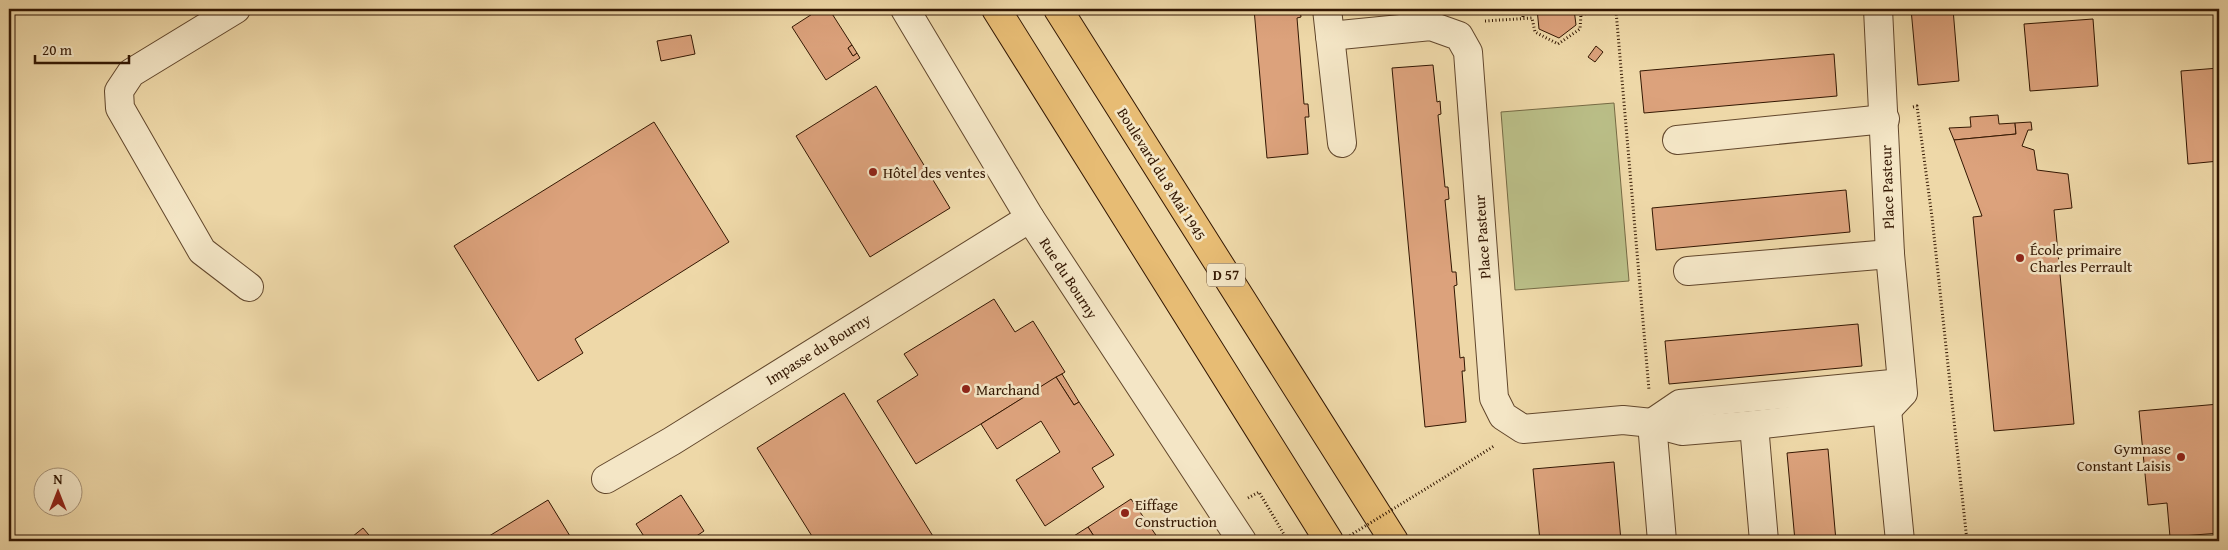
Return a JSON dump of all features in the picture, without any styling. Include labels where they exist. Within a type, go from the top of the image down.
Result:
[{"type":"main road","points":[[996,9],[1329,541]]},
{"type":"main road","name":"Boulevard du 8 Mai 1945","points":[[1058,9],[1394,541]]},
{"type":"street","points":[[236,9],[131,73],[119,91],[120,108],[202,251],[249,287]]},
{"type":"street","name":"Rue du Bourny","points":[[905,9],[1030,218],[1242,541]]},
{"type":"street","points":[[1328,9],[1342,143]]},
{"type":"street","name":"Place Pasteur","points":[[1878,9],[1890,254],[1903,393],[1887,410]]},
{"type":"street","points":[[1330,36],[1431,26],[1459,36]]},
{"type":"street","name":"Place Pasteur","points":[[1459,36],[1468,52],[1494,398],[1503,416],[1523,429]]},
{"type":"street","points":[[1677,140],[1884,114]]},
{"type":"street","name":"Impasse du Bourny","points":[[606,479],[672,441],[1030,218]]},
{"type":"street","points":[[1688,271],[1890,254]]},
{"type":"street","points":[[1652,423],[1680,404],[1902,383]]},
{"type":"street","points":[[1523,429],[1624,420],[1652,423],[1682,431],[1887,410],[1900,541]]},
{"type":"street","points":[[1652,423],[1662,541]]},
{"type":"street","points":[[1754,425],[1764,541]]},
{"type":"path","points":[[1523,9],[1523,18]]},
{"type":"path","points":[[1459,36],[1476,21],[1532,18],[1535,32],[1558,44],[1580,29],[1580,9]]},
{"type":"path","points":[[1581,14],[1641,9]]},
{"type":"path","points":[[1616,11],[1652,423]]},
{"type":"path","points":[[1884,114],[1917,106],[1932,217],[1967,541]]},
{"type":"path","points":[[1341,541],[1523,429]]},
{"type":"path","points":[[1252,505],[1248,498],[1259,492],[1288,541]]},
{"type":"green space","points":[[1614,103],[1629,281],[1515,290],[1501,112]]},
{"type":"building","points":[[820,9],[829,9],[852,45],[848,48],[853,56],[857,53],[860,58],[826,80],[792,27]]},
{"type":"building","points":[[1254,9],[1300,9],[1301,17],[1297,18],[1304,104],[1308,104],[1309,117],[1305,117],[1308,154],[1267,158]]},
{"type":"building","points":[[1537,9],[1574,9],[1576,25],[1559,38],[1539,29]]},
{"type":"building","points":[[1911,9],[1953,9],[1959,81],[1918,85]]},
{"type":"building","points":[[2093,19],[2098,86],[2030,91],[2024,24]]},
{"type":"building","points":[[691,35],[695,54],[661,61],[657,41]]},
{"type":"building","points":[[852,45],[857,53],[853,56],[848,48]]},
{"type":"building","points":[[1596,46],[1603,52],[1595,62],[1588,57]]},
{"type":"building","points":[[1834,54],[1837,96],[1644,113],[1640,71]]},
{"type":"building","points":[[1433,65],[1437,102],[1440,101],[1441,114],[1438,115],[1445,187],[1448,187],[1449,199],[1445,200],[1452,272],[1456,272],[1457,285],[1454,286],[1460,358],[1464,357],[1465,371],[1462,371],[1466,422],[1425,427],[1392,68]]},
{"type":"building","points":[[2219,68],[2219,161],[2188,164],[2181,71]]},
{"type":"building","name":"Hôtel des ventes","points":[[876,86],[950,208],[870,257],[796,136]]},
{"type":"building","points":[[1998,115],[1999,124],[2015,123],[2016,134],[1954,140],[1949,128],[1971,127],[1970,117]]},
{"type":"building","points":[[654,122],[729,242],[575,339],[583,353],[538,381],[454,246]]},
{"type":"building","points":[[2031,122],[2032,130],[2028,130],[2022,146],[2034,150],[2037,170],[2068,174],[2072,208],[2054,210],[2074,424],[1994,431],[1973,217],[1982,216],[1954,140],[2016,134],[2015,123]]},
{"type":"building","points":[[1846,190],[1850,232],[1656,250],[1652,208]]},
{"type":"building","name":"Marchand","points":[[994,299],[1015,332],[1033,321],[1065,372],[916,464],[877,401],[918,375],[904,354]]},
{"type":"building","points":[[1858,324],[1862,366],[1669,384],[1665,341]]},
{"type":"building","points":[[1062,374],[1079,402],[1074,405],[1056,377]]},
{"type":"building","points":[[1056,377],[1074,405],[1079,402],[1114,455],[1092,468],[1104,487],[1045,526],[1016,480],[1060,452],[1041,421],[997,449],[981,424]]},
{"type":"building","points":[[844,393],[936,541],[815,541],[757,448]]},
{"type":"building","name":"Gymnase Constant Laisis","points":[[2219,404],[2219,533],[2170,537],[2167,503],[2148,505],[2139,411]]},
{"type":"building","points":[[1828,449],[1836,541],[1795,541],[1787,453]]},
{"type":"building","points":[[1614,462],[1621,541],[1540,541],[1533,469]]},
{"type":"building","points":[[681,495],[704,531],[689,541],[647,541],[636,524]]},
{"type":"building","name":"Eiffage Construction","points":[[1131,499],[1160,541],[1097,541],[1088,527]]},
{"type":"building","points":[[548,500],[573,541],[481,541]]},
{"type":"building","points":[[1088,527],[1097,541],[1066,541]]},
{"type":"building","points":[[363,528],[374,541],[347,541]]},
{"type":"place","name":"Hôtel des ventes","points":[[873,172]]},
{"type":"place","name":"École primaire Charles Perrault","points":[[2020,258]]},
{"type":"place","name":"Marchand","points":[[966,389]]},
{"type":"place","name":"Gymnase Constant Laisis","points":[[2181,457]]},
{"type":"place","name":"Eiffage Construction","points":[[1125,513]]}]
